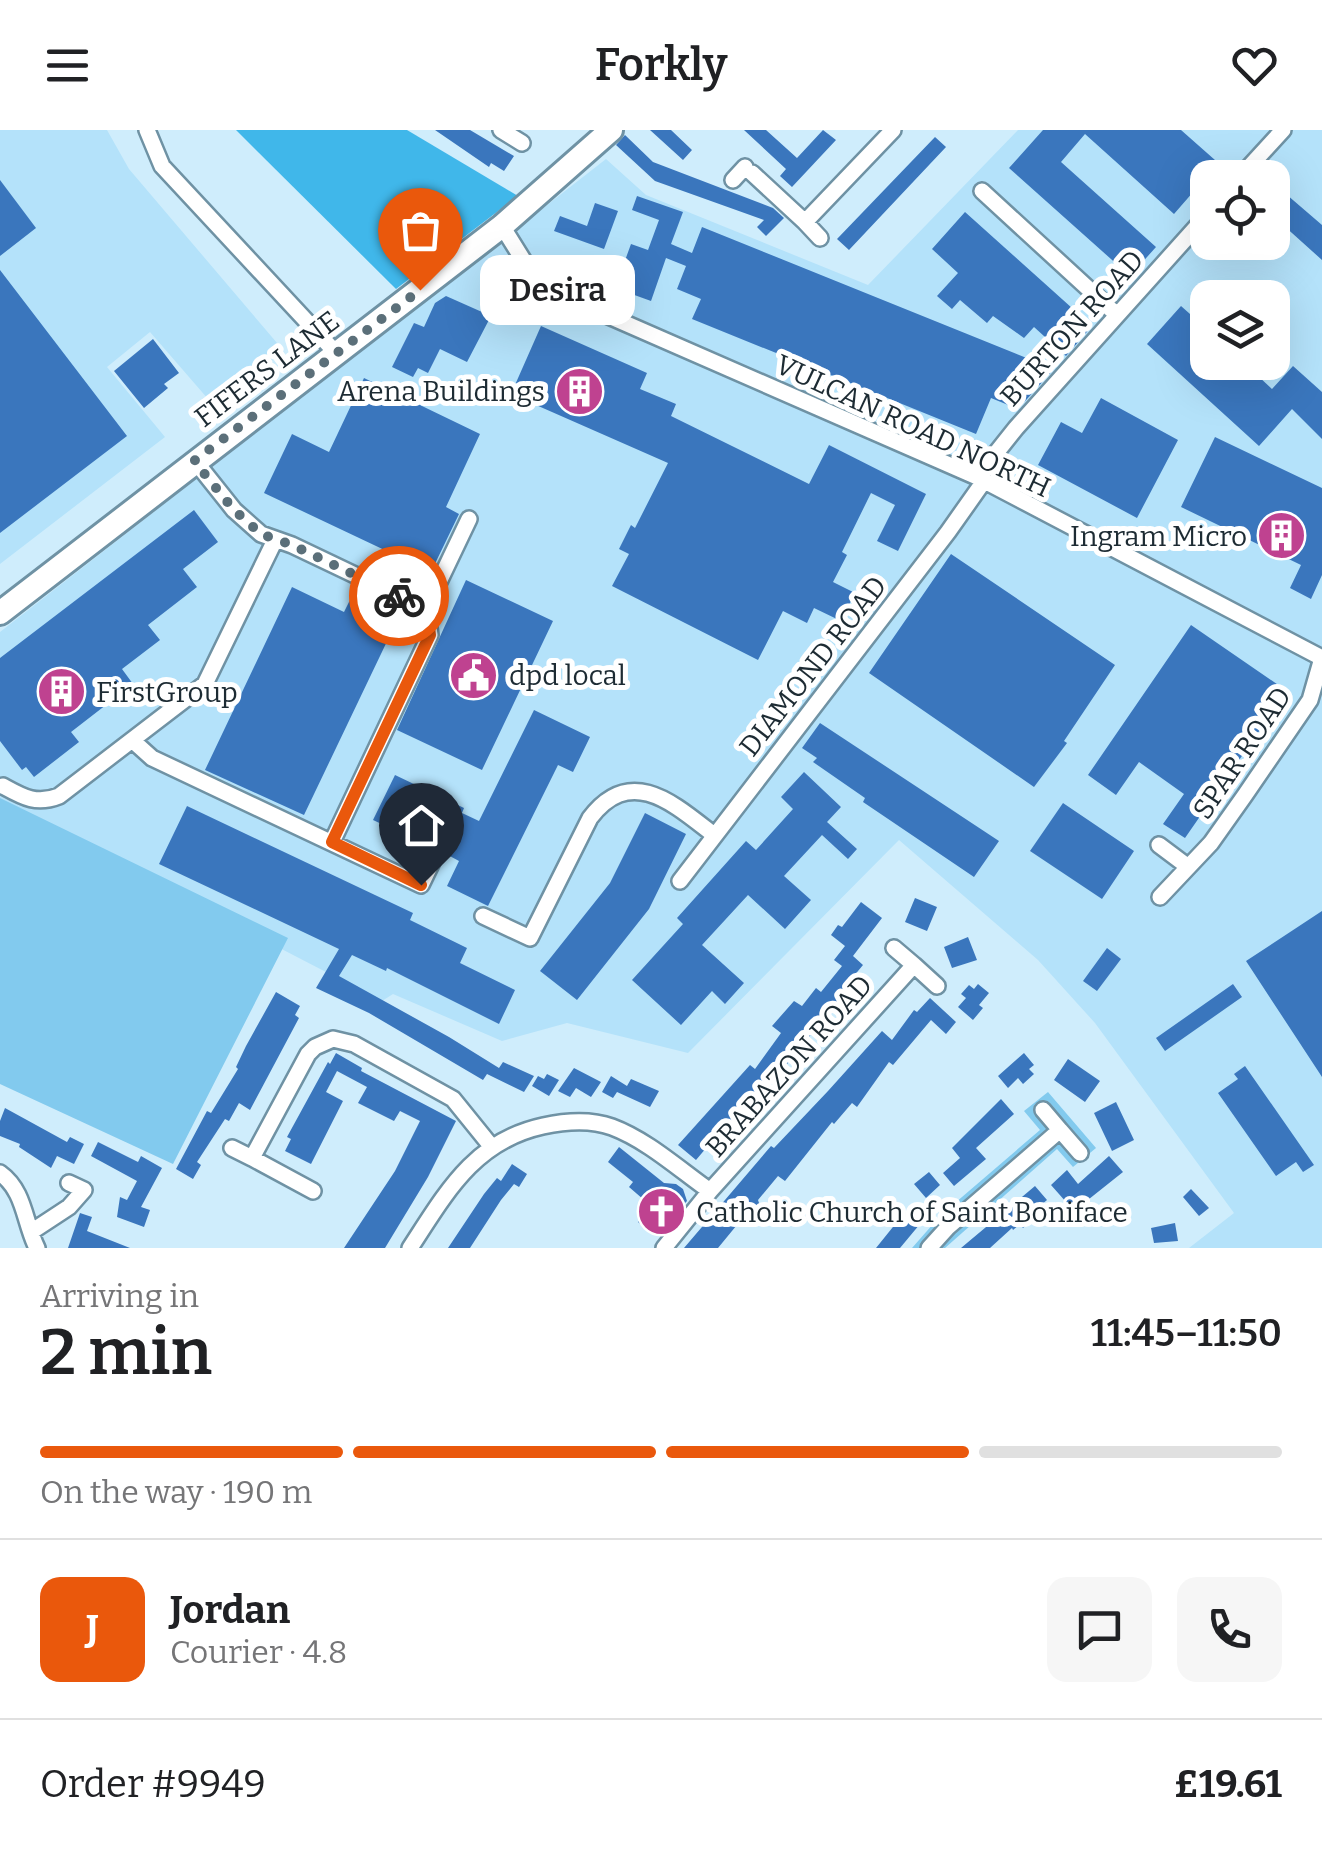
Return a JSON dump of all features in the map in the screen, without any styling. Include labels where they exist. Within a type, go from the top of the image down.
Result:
[{"type":"street","points":[[147,130],[162,166],[338,354]]},
{"type":"street","points":[[501,130],[522,143]]},
{"type":"street","name":"FIFERS LANE","points":[[0,613],[502,226],[611,130]]},
{"type":"street","points":[[804,222],[893,130]]},
{"type":"street","points":[[1256,160],[1282,130]]},
{"type":"street","points":[[733,180],[749,170],[820,238]]},
{"type":"street","points":[[982,191],[1117,315]]},
{"type":"street","name":"VULCAN ROAD NORTH","points":[[502,226],[535,279],[556,293],[981,479],[1322,658]]},
{"type":"street","name":"BURTON ROAD","points":[[981,479],[1016,428],[1190,234]]},
{"type":"street","points":[[194,461],[252,528],[422,608],[427,614],[430,635],[332,842]]},
{"type":"street","name":"DIAMOND ROAD","points":[[680,882],[841,674],[981,479]]},
{"type":"street","points":[[422,608],[469,519]]},
{"type":"street","points":[[3,786],[31,801],[59,796],[132,740],[178,695],[212,674],[275,540]]},
{"type":"street","name":"SPAR ROAD","points":[[1160,897],[1211,843],[1310,700],[1322,658]]},
{"type":"street","points":[[132,740],[152,758],[421,885],[435,856]]},
{"type":"street","points":[[530,938],[590,818],[600,804],[617,794],[636,790],[656,795],[714,835]]},
{"type":"street","points":[[1159,845],[1187,866]]},
{"type":"street","points":[[483,916],[545,946]]},
{"type":"street","points":[[894,948],[937,986]]},
{"type":"street","name":"BRABAZON ROAD","points":[[664,1248],[914,965]]},
{"type":"street","points":[[252,1158],[308,1054],[333,1039],[354,1044],[453,1098],[492,1146]]},
{"type":"street","points":[[1043,1110],[1080,1153]]},
{"type":"street","points":[[410,1248],[457,1176],[508,1136],[552,1124],[597,1123],[626,1134],[710,1192]]},
{"type":"street","points":[[929,1248],[1060,1130]]},
{"type":"street","points":[[232,1148],[313,1191]]},
{"type":"street","points":[[0,1173],[13,1184],[34,1240],[69,1208],[77,1186],[101,1198]]},
{"type":"shaded area","points":[[0,130],[107,130],[129,169],[283,350],[215,407],[150,332],[107,367],[165,437],[0,564]]},
{"type":"shaded area","points":[[236,130],[407,130],[518,196],[396,289]]},
{"type":"shaded area","points":[[1018,130],[1322,130],[1322,1248],[1189,1248],[1234,1213],[1095,1023],[1038,960],[899,840],[688,1053],[567,1023],[502,1041],[393,994],[382,1001],[0,803],[0,632],[606,159],[646,195],[868,285]]},
{"type":"shaded area","points":[[0,798],[288,938],[173,1164],[0,1084]]},
{"type":"shaded area","points":[[1048,1092],[1096,1148],[1073,1167],[1057,1149],[945,1248],[912,1248],[941,1215],[1040,1130],[1024,1111]]},
{"type":"building","points":[[435,130],[470,130],[514,156],[504,171],[491,163],[489,167]]},
{"type":"building","points":[[650,130],[671,130],[692,150],[683,160]]},
{"type":"building","points":[[744,130],[766,130],[797,158],[823,130],[836,140],[792,187],[780,176],[786,169]]},
{"type":"building","points":[[1043,130],[1181,130],[1215,160],[1190,160],[1190,196],[1174,214],[1085,134],[1061,162],[1156,247],[1130,276],[1009,168]]},
{"type":"building","points":[[625,135],[653,162],[773,208],[784,218],[766,236],[757,227],[764,220],[655,181],[616,145]]},
{"type":"building","points":[[935,137],[946,147],[849,250],[837,239]]},
{"type":"building","points":[[0,180],[36,228],[0,256]]},
{"type":"building","points":[[637,196],[683,212],[671,244],[692,253],[702,227],[1054,369],[1018,409],[991,398],[976,434],[692,319],[701,299],[677,289],[686,266],[666,258],[651,301],[615,288],[631,244],[648,250],[659,220],[632,210]]},
{"type":"building","points":[[1290,197],[1322,225],[1322,260],[1290,231]]},
{"type":"building","points":[[595,203],[618,211],[604,249],[554,231],[560,216],[587,226]]},
{"type":"building","points":[[965,212],[1092,326],[1066,356],[1034,327],[1024,338],[993,316],[987,323],[960,300],[952,309],[937,296],[958,273],[932,249]]},
{"type":"building","points":[[0,270],[127,436],[0,533]]},
{"type":"building","points":[[446,296],[491,316],[467,362],[440,349],[428,373],[418,368],[413,377],[392,367],[414,323],[424,327],[435,303]]},
{"type":"building","points":[[1181,306],[1190,314],[1190,380],[1262,380],[1272,389],[1280,380],[1290,380],[1293,366],[1322,392],[1322,439],[1292,409],[1259,446],[1147,344]]},
{"type":"building","points":[[541,326],[647,373],[640,389],[676,404],[671,416],[809,484],[829,445],[926,494],[898,551],[877,541],[895,505],[871,493],[842,552],[847,555],[833,582],[855,593],[841,621],[814,608],[807,623],[783,611],[758,660],[612,586],[629,554],[619,549],[631,525],[635,528],[668,463],[511,394]]},
{"type":"building","points":[[153,339],[179,373],[144,408],[114,371]]},
{"type":"building","points":[[364,378],[480,434],[446,507],[459,514],[431,572],[264,493],[292,434],[329,452]]},
{"type":"building","points":[[1101,398],[1178,440],[1137,518],[1038,465],[1061,422],[1082,433]]},
{"type":"building","name":"Ingram Micro","points":[[1215,437],[1322,488],[1322,575],[1311,599],[1290,588],[1301,565],[1181,507]]},
{"type":"building","points":[[194,510],[218,542],[183,569],[197,587],[148,625],[160,640],[122,669],[133,684],[71,732],[79,742],[34,777],[26,767],[22,770],[0,741],[0,658]]},
{"type":"building","points":[[951,554],[1115,665],[1064,741],[1067,743],[1034,787],[869,673]]},
{"type":"building","name":"dpd local","points":[[466,580],[553,621],[482,770],[397,730]]},
{"type":"building","points":[[292,587],[344,612],[356,588],[402,610],[304,815],[205,770]]},
{"type":"building","points":[[1191,625],[1287,691],[1185,838],[1163,824],[1184,794],[1139,762],[1116,795],[1088,775]]},
{"type":"building","points":[[534,710],[590,737],[573,772],[558,765],[488,906],[447,886],[459,861],[441,846],[429,846],[373,820],[395,775],[464,808],[462,813],[479,821]]},
{"type":"building","points":[[820,723],[999,841],[974,877],[863,802],[865,798],[813,762],[817,758],[802,748]]},
{"type":"building","points":[[804,772],[841,807],[827,822],[857,849],[848,859],[822,835],[784,876],[811,900],[785,929],[748,895],[702,945],[744,983],[725,1004],[712,991],[681,1025],[632,980],[683,924],[677,918],[746,841],[756,850],[793,809],[781,797]]},
{"type":"building","points":[[1063,803],[1134,851],[1102,899],[1030,851]]},
{"type":"building","points":[[187,806],[413,913],[410,920],[467,948],[460,963],[515,990],[499,1024],[387,968],[386,971],[352,955],[339,976],[499,1068],[503,1062],[534,1076],[524,1092],[487,1074],[483,1080],[369,1013],[316,988],[339,949],[159,864]]},
{"type":"building","points":[[645,813],[686,834],[649,909],[577,1000],[540,971],[610,883]]},
{"type":"building","points":[[915,898],[937,907],[927,931],[905,922]]},
{"type":"building","points":[[861,902],[882,918],[853,956],[863,965],[848,983],[851,985],[749,1111],[746,1108],[712,1151],[707,1147],[696,1160],[678,1145],[750,1065],[755,1069],[781,1033],[772,1026],[794,1001],[802,1006],[816,988],[821,992],[842,966],[834,960],[845,946],[831,935]]},
{"type":"building","points":[[1322,911],[1322,1077],[1246,961]]},
{"type":"building","points":[[968,937],[977,960],[952,968],[944,947]]},
{"type":"building","points":[[1107,948],[1121,959],[1097,991],[1083,981]]},
{"type":"building","points":[[978,984],[989,993],[973,1020],[958,1007],[966,998],[961,994],[969,985],[974,989]]},
{"type":"building","points":[[1233,984],[1242,997],[1165,1051],[1156,1038]]},
{"type":"building","points":[[276,992],[300,1006],[295,1015],[299,1018],[250,1110],[239,1103],[229,1121],[225,1119],[197,1162],[201,1165],[193,1179],[176,1169],[207,1111],[211,1113],[238,1069],[246,1046]]},
{"type":"building","points":[[930,998],[956,1022],[946,1034],[931,1020],[893,1065],[889,1062],[857,1107],[852,1103],[832,1122],[785,1181],[778,1176],[758,1200],[761,1209],[730,1210],[741,1220],[718,1248],[684,1248],[771,1146],[774,1148],[882,1031],[892,1040],[914,1010],[917,1012]]},
{"type":"building","points":[[336,1053],[362,1068],[361,1071],[456,1121],[385,1248],[344,1248],[395,1171],[420,1121],[400,1111],[394,1121],[358,1103],[367,1087],[337,1071],[326,1092],[343,1101],[311,1164],[285,1151],[291,1139],[287,1137]]},
{"type":"building","points":[[1024,1053],[1034,1065],[1029,1069],[1034,1074],[1023,1084],[1018,1078],[1008,1088],[998,1076]]},
{"type":"building","points":[[1068,1059],[1100,1081],[1085,1102],[1054,1080]]},
{"type":"building","points":[[1245,1066],[1314,1165],[1303,1172],[1296,1162],[1276,1176],[1218,1093],[1238,1079],[1234,1074]]},
{"type":"building","points":[[574,1068],[601,1082],[591,1097],[576,1088],[570,1097],[558,1091]]},
{"type":"building","points":[[547,1074],[559,1080],[549,1096],[532,1086],[538,1076],[544,1079]]},
{"type":"building","points":[[611,1076],[627,1086],[631,1079],[659,1091],[650,1107],[617,1092],[613,1098],[602,1092]]},
{"type":"building","points":[[1001,1099],[1014,1114],[976,1148],[986,1159],[954,1186],[943,1173],[960,1158],[952,1148]]},
{"type":"building","points":[[1116,1102],[1134,1140],[1112,1151],[1094,1113]]},
{"type":"building","points":[[5,1108],[67,1142],[70,1137],[84,1144],[74,1164],[57,1156],[51,1168],[20,1144],[0,1136]]},
{"type":"building","points":[[98,1142],[138,1162],[141,1156],[162,1168],[141,1207],[150,1210],[144,1227],[117,1217],[120,1197],[127,1200],[137,1181],[91,1156]]},
{"type":"building","points":[[619,1147],[664,1183],[683,1189],[687,1201],[654,1235],[638,1222],[651,1206],[629,1187],[633,1182],[608,1162]]},
{"type":"building","points":[[1109,1156],[1123,1172],[1074,1211],[1051,1185],[1067,1170],[1078,1184]]},
{"type":"building","points":[[512,1164],[527,1174],[519,1187],[514,1184],[501,1200],[470,1248],[448,1248],[484,1194],[497,1178],[501,1181]]},
{"type":"building","points":[[929,1172],[940,1185],[926,1198],[914,1184]]},
{"type":"building","points":[[1035,1186],[1047,1200],[1040,1206],[1043,1210],[1023,1228],[1020,1224],[1012,1228],[990,1248],[961,1248]]},
{"type":"building","points":[[1191,1189],[1209,1208],[1199,1216],[1183,1197]]},
{"type":"building","points":[[905,1212],[920,1224],[900,1248],[876,1248]]},
{"type":"building","points":[[80,1213],[92,1217],[87,1231],[130,1248],[68,1248]]},
{"type":"building","points":[[1175,1223],[1178,1241],[1154,1243],[1151,1228]]},
{"type":"way so far","points":[[399,596],[261,534],[234,510],[194,461],[420,290]]},
{"type":"place","name":"Desira","points":[[420,290]]},
{"type":"place","name":"Arena Buildings","points":[[580,391]]},
{"type":"place","name":"Ingram Micro","points":[[1282,536]]},
{"type":"place","name":"dpd local","points":[[474,675]]},
{"type":"place","name":"FirstGroup","points":[[61,692]]},
{"type":"place","name":"Catholic Church of Saint Boniface","points":[[661,1212]]},
{"type":"route","points":[[399,596],[427,614],[430,635],[332,842],[421,885]]}]
